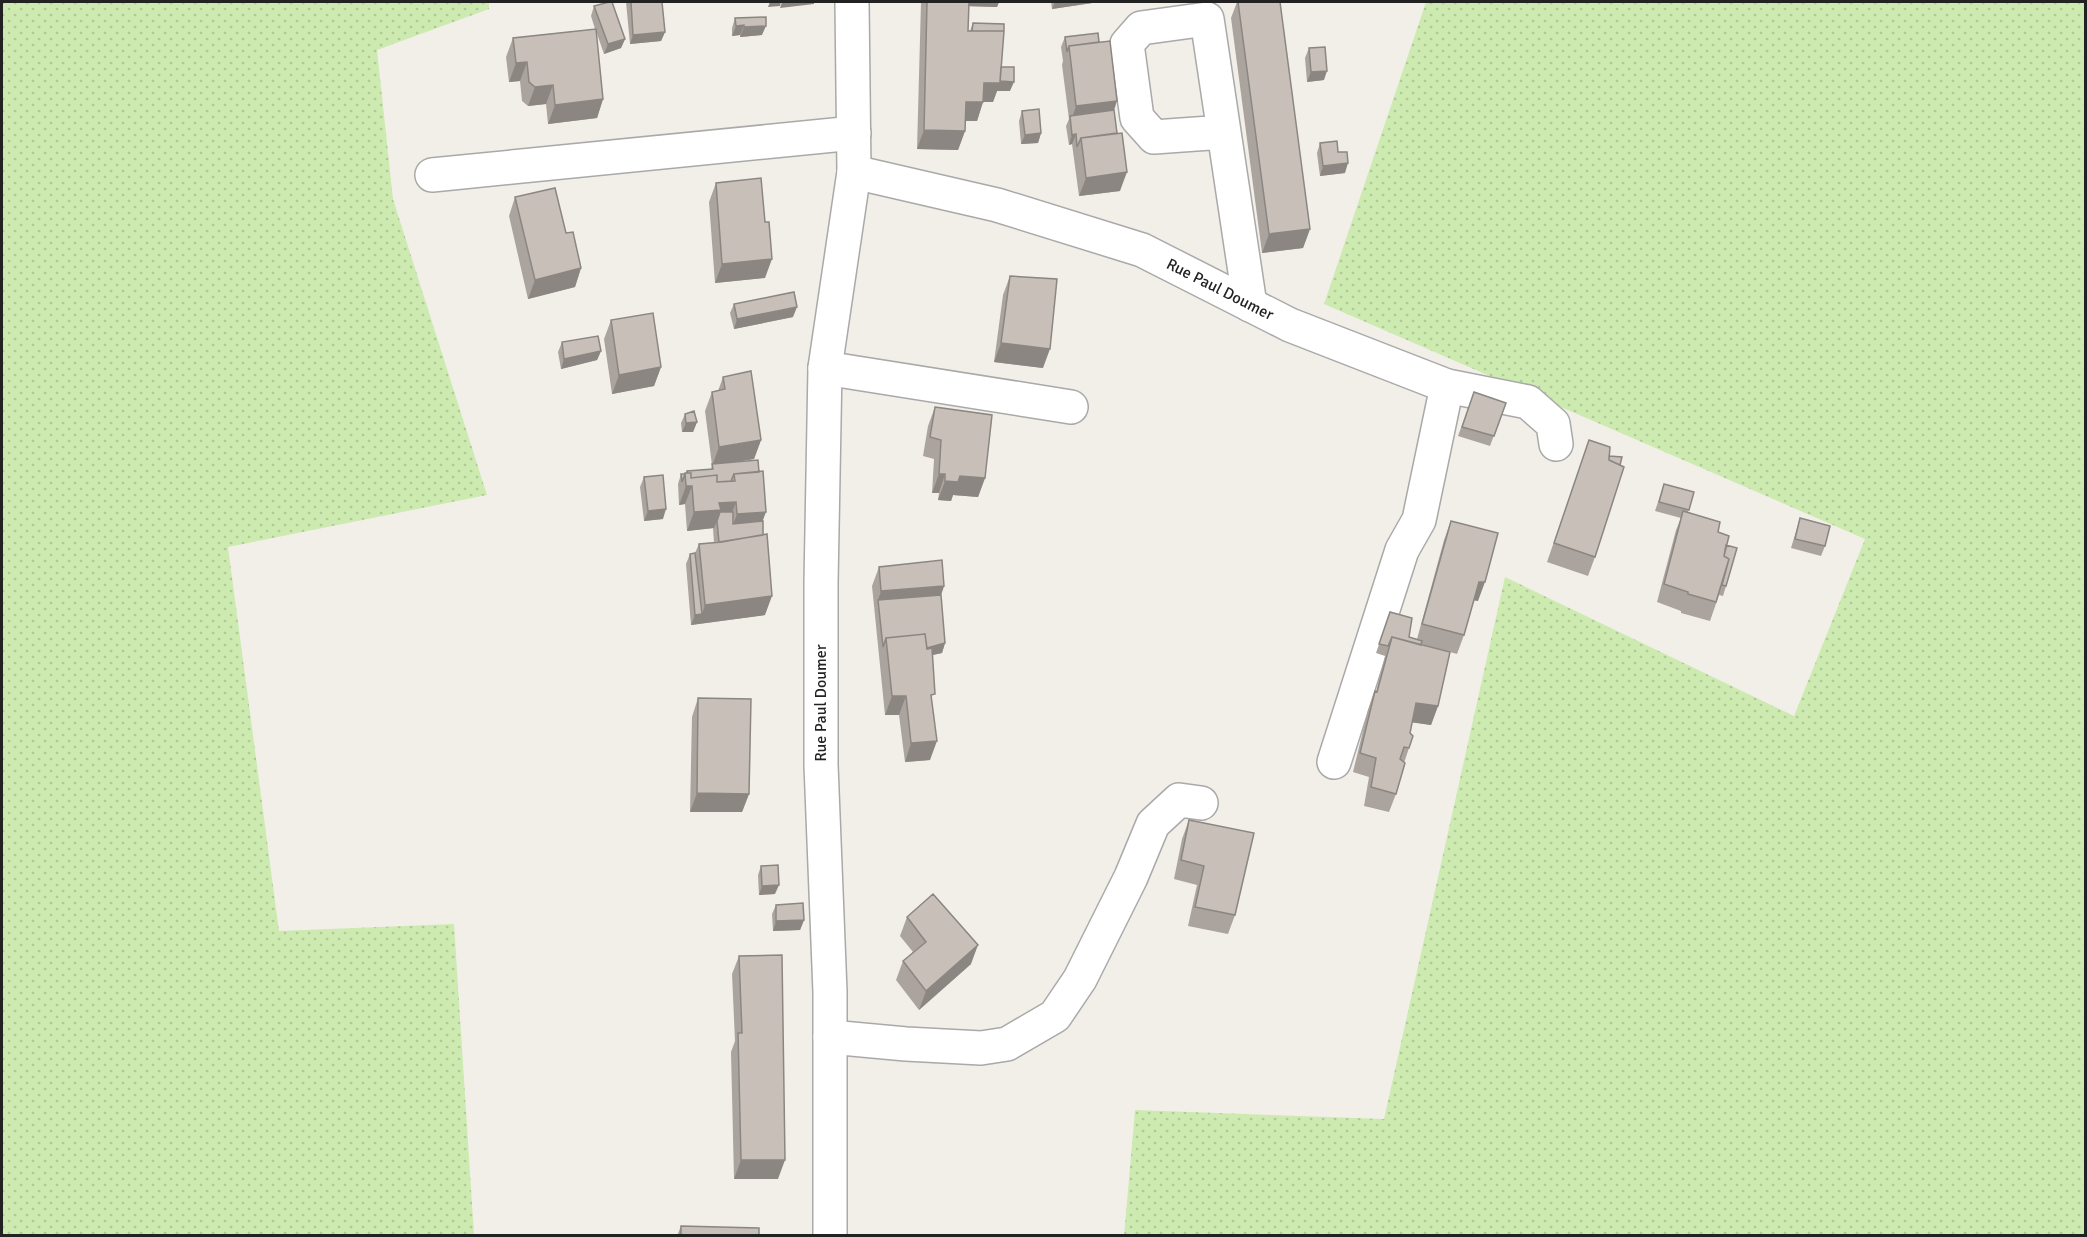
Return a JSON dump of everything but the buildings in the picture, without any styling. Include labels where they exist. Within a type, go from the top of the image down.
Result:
[{"type":"street","name":"Rue Paul Doumer","points":[[830,1236],[830,1037],[821,765],[821,583],[825,368],[855,172],[852,2]]},
{"type":"street","points":[[1224,132],[1250,305]]},
{"type":"street","points":[[432,175],[854,133]]},
{"type":"street","name":"Rue Paul Doumer","points":[[855,172],[997,205],[1142,250],[1290,325],[1447,386],[1528,402],[1553,424],[1556,444]]},
{"type":"street","points":[[825,368],[1071,407]]},
{"type":"street","points":[[1334,762],[1402,550],[1419,520],[1447,386]]},
{"type":"street","points":[[830,1037],[981,1048],[1007,1044],[1055,1016],[1080,979],[1131,877],[1153,824],[1179,800],[1201,803]]},
{"type":"green space","points":[[2,2],[489,2],[489,9],[377,50],[393,199],[487,495],[228,547],[279,931],[454,924],[474,1235],[2,1235]]},
{"type":"green space","points":[[1426,2],[2085,2],[2085,1235],[1124,1236],[1135,1110],[1384,1119],[1505,577],[1794,716],[1865,539],[1324,304]]}]
